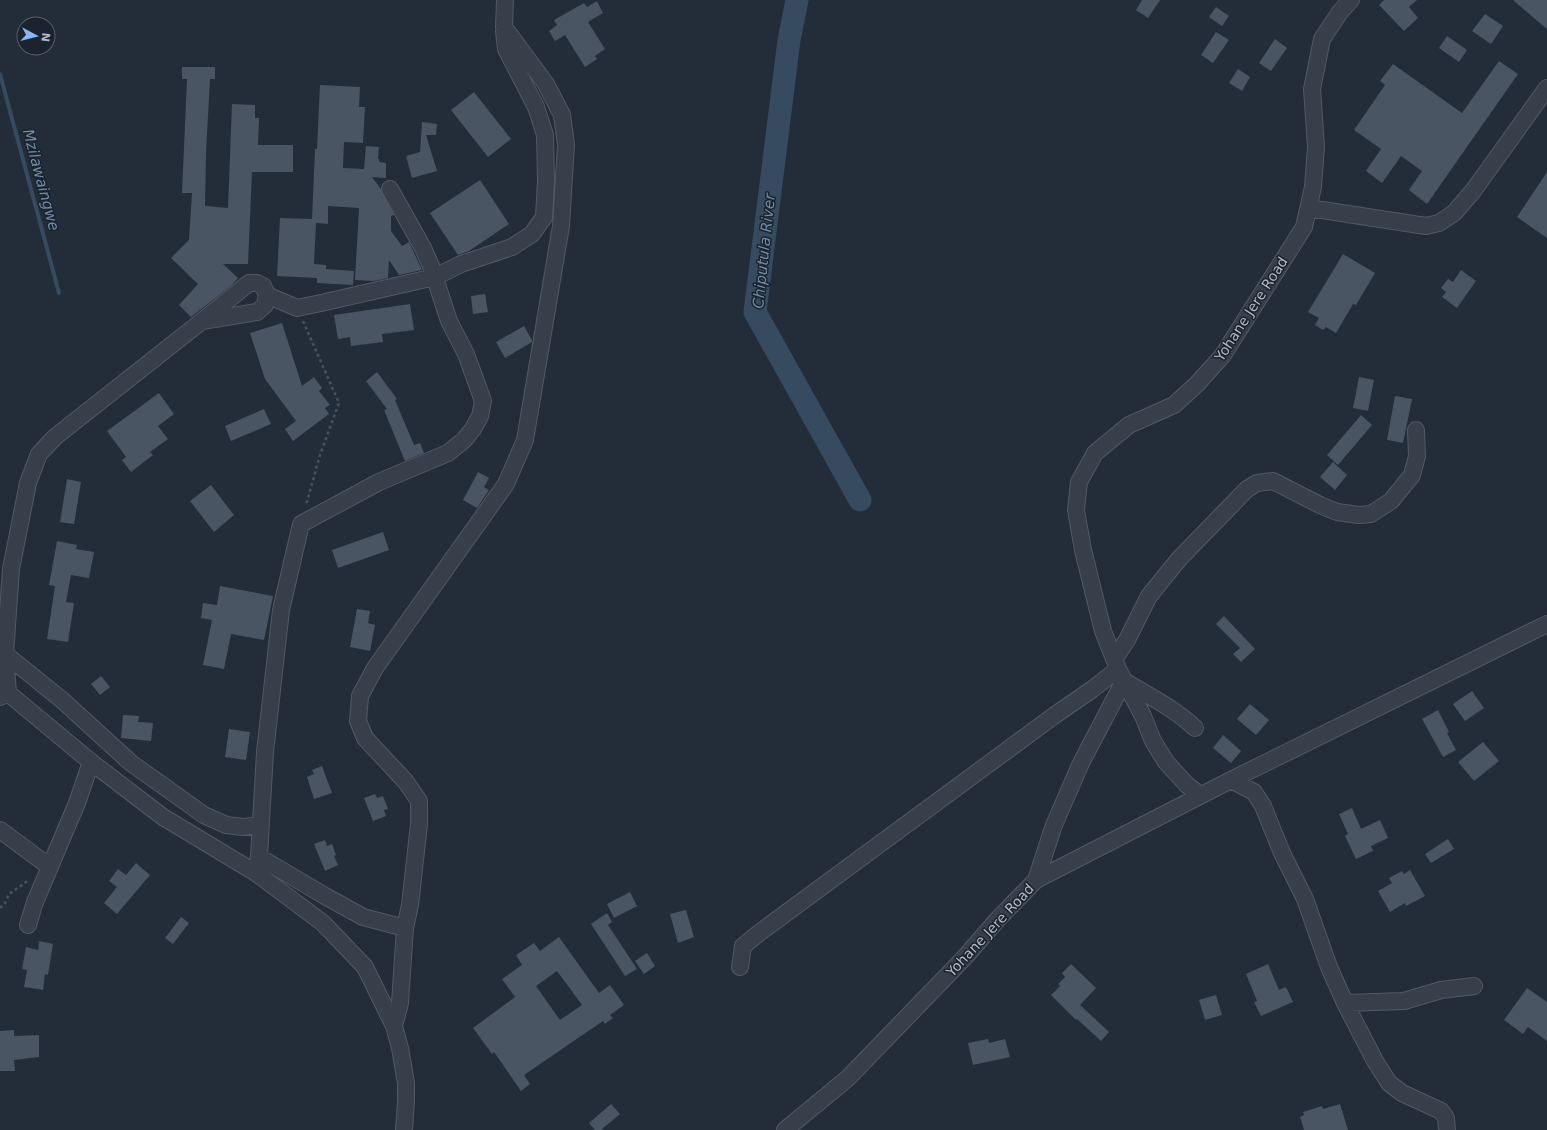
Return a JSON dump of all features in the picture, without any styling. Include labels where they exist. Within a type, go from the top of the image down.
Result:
[{"type":"street","points":[[267,295],[297,308],[435,277],[461,264],[512,247],[532,234],[544,217],[546,181],[545,135],[536,107],[506,49],[504,27],[505,0]]},
{"type":"street","name":"Yohane Jere Road","points":[[1200,795],[1187,785],[1166,762],[1153,741],[1119,669],[1103,630],[1083,550],[1076,510],[1079,482],[1095,453],[1129,426],[1174,405],[1197,384],[1224,354],[1304,227],[1313,187],[1316,147],[1312,89],[1322,39],[1340,12],[1351,0]]},
{"type":"street","points":[[394,1026],[400,1003],[405,928],[410,905],[419,824],[419,801],[406,782],[365,738],[358,721],[360,696],[375,668],[506,484],[525,440],[561,226],[566,145],[562,115],[546,84],[504,27]]},
{"type":"street","points":[[1309,208],[1426,226],[1439,223],[1454,213],[1473,191],[1547,88]]},
{"type":"street","points":[[256,873],[259,857],[265,752],[281,610],[301,524],[379,482],[448,453],[464,440],[473,428],[480,416],[483,401],[466,354],[449,321],[435,277],[423,248],[390,189]]},
{"type":"street","points":[[202,321],[257,312],[265,305],[267,295],[263,286],[257,283],[249,283],[55,437],[39,454],[28,483],[11,569],[5,654],[4,695],[163,817],[256,873],[323,923],[366,967],[394,1026],[404,1062],[406,1083],[404,1130]]},
{"type":"street","points":[[740,967],[743,946],[759,933],[1119,669],[1127,640],[1149,596],[1178,559],[1247,488],[1257,484],[1273,481],[1337,512],[1359,515],[1371,514],[1391,501],[1412,475],[1417,456],[1416,430]]},
{"type":"street","points":[[1036,880],[1200,795],[1547,624]]},
{"type":"street","points":[[5,654],[62,700],[131,763],[204,815],[226,825],[243,827],[260,825]]},
{"type":"street","points":[[1119,669],[1184,717],[1195,728]]},
{"type":"street","name":"Yohane Jere Road","points":[[786,1130],[848,1078],[965,957],[998,918],[1036,880],[1054,825],[1119,669]]},
{"type":"street","points":[[28,925],[35,902],[76,803],[91,762]]},
{"type":"street","points":[[1231,780],[1254,792],[1263,806],[1282,853],[1305,899],[1329,967],[1345,1003],[1388,1083],[1402,1093],[1441,1111],[1446,1118],[1447,1130]]},
{"type":"street","points":[[0,830],[50,867]]},
{"type":"street","points":[[259,857],[363,917],[405,928]]},
{"type":"street","points":[[1345,1003],[1404,1001],[1441,990],[1474,986]]},
{"type":"path","points":[[297,308],[339,403],[320,456],[301,524]]},
{"type":"path","points":[[0,908],[5,903],[9,894],[30,879]]},
{"type":"building","points":[[1142,0],[1160,0],[1148,18],[1136,10]]},
{"type":"building","points":[[1384,0],[1417,0],[1409,7],[1418,18],[1404,31],[1379,5]]},
{"type":"building","points":[[1513,0],[1547,0],[1547,29],[1535,19]]},
{"type":"building","points":[[597,1],[603,13],[588,22],[605,49],[595,56],[597,59],[585,67],[565,35],[555,41],[549,31],[557,25],[554,20],[584,3],[587,7]]},
{"type":"building","points":[[1216,7],[1229,16],[1222,26],[1209,17]]},
{"type":"building","points":[[1485,14],[1503,26],[1491,44],[1472,31]]},
{"type":"building","points":[[1216,32],[1229,40],[1213,63],[1201,55]]},
{"type":"building","points":[[1447,36],[1467,50],[1459,62],[1439,48]]},
{"type":"building","points":[[1275,39],[1287,48],[1271,71],[1259,63]]},
{"type":"building","points":[[1499,61],[1518,74],[1427,204],[1409,190],[1422,171],[1401,156],[1382,183],[1366,171],[1381,149],[1354,130],[1385,85],[1380,81],[1393,64],[1462,113]]},
{"type":"building","points":[[182,67],[215,67],[215,79],[210,79],[205,206],[228,208],[232,104],[255,105],[255,118],[259,118],[258,145],[293,145],[293,172],[252,172],[248,264],[223,264],[238,278],[232,285],[191,317],[179,305],[198,284],[171,258],[189,240],[192,193],[182,193],[187,79],[182,79]]},
{"type":"building","points":[[1238,69],[1250,77],[1242,91],[1229,83]]},
{"type":"building","points":[[320,85],[360,87],[359,107],[365,107],[363,143],[344,142],[343,168],[364,169],[366,146],[379,147],[378,159],[379,162],[386,163],[386,178],[372,177],[381,189],[394,215],[391,216],[391,231],[402,246],[409,242],[422,270],[399,275],[389,260],[388,278],[374,281],[355,280],[359,208],[328,206],[328,224],[316,223],[314,264],[326,265],[326,269],[354,271],[353,285],[317,283],[317,278],[277,276],[280,218],[312,219]]},
{"type":"building","points":[[474,92],[511,139],[488,157],[451,110]]},
{"type":"building","points":[[422,122],[437,124],[436,135],[426,135],[437,171],[412,178],[406,156],[420,152]]},
{"type":"building","points":[[1547,172],[1547,238],[1517,217]]},
{"type":"building","points":[[480,180],[509,224],[469,251],[458,255],[430,213]]},
{"type":"building","points":[[1343,254],[1375,273],[1356,305],[1353,304],[1336,333],[1326,327],[1323,330],[1315,325],[1319,318],[1308,312]]},
{"type":"building","points":[[1461,270],[1476,281],[1457,308],[1442,297],[1446,292],[1441,288],[1448,279],[1453,282]]},
{"type":"building","points":[[485,294],[488,312],[473,314],[471,296]]},
{"type":"building","points":[[410,304],[414,330],[382,334],[383,342],[351,346],[350,337],[338,339],[334,315]]},
{"type":"building","points":[[282,323],[302,386],[314,377],[322,388],[319,391],[330,405],[325,408],[329,414],[293,441],[285,429],[296,421],[265,379],[250,333]]},
{"type":"building","points":[[524,326],[532,342],[505,358],[496,342]]},
{"type":"building","points":[[377,372],[397,399],[395,400],[414,445],[420,443],[424,453],[405,461],[384,410],[387,409],[366,381]]},
{"type":"building","points":[[1359,377],[1374,380],[1368,411],[1353,408]]},
{"type":"building","points":[[159,393],[174,414],[158,426],[168,439],[150,452],[153,455],[131,472],[122,460],[126,457],[107,431]]},
{"type":"building","points":[[1395,396],[1412,399],[1403,443],[1387,440]]},
{"type":"building","points":[[264,409],[271,424],[231,441],[225,426]]},
{"type":"building","points":[[1361,415],[1372,425],[1338,465],[1327,455]]},
{"type":"building","points":[[1333,462],[1347,475],[1335,490],[1320,477]]},
{"type":"building","points":[[478,472],[489,478],[484,487],[489,490],[477,508],[463,500]]},
{"type":"building","points":[[67,479],[81,482],[74,524],[60,522]]},
{"type":"building","points":[[211,485],[234,515],[214,532],[190,501]]},
{"type":"building","points":[[383,532],[389,550],[338,568],[332,550]]},
{"type":"building","points":[[57,541],[77,545],[76,549],[94,552],[89,578],[71,575],[66,602],[74,603],[68,642],[47,639],[55,586],[49,585]]},
{"type":"building","points":[[220,586],[273,596],[264,640],[231,634],[224,669],[203,665],[212,620],[201,618],[203,603],[217,605]]},
{"type":"building","points":[[357,609],[370,611],[368,623],[375,625],[370,651],[350,647]]},
{"type":"building","points":[[1224,616],[1255,649],[1241,662],[1233,654],[1240,648],[1216,624]]},
{"type":"building","points":[[101,676],[110,687],[100,695],[91,684]]},
{"type":"building","points":[[1472,691],[1484,708],[1465,721],[1453,704]]},
{"type":"building","points":[[1250,704],[1269,720],[1256,735],[1237,719]]},
{"type":"building","points":[[1438,710],[1449,732],[1447,733],[1456,750],[1443,757],[1422,719]]},
{"type":"building","points":[[123,715],[139,716],[138,722],[153,723],[151,741],[121,738]]},
{"type":"building","points":[[229,729],[250,732],[246,760],[225,757]]},
{"type":"building","points":[[1223,735],[1241,751],[1231,763],[1213,748]]},
{"type":"building","points":[[1483,742],[1499,761],[1474,781],[1458,762]]},
{"type":"building","points":[[322,766],[332,793],[314,799],[307,777],[314,774],[312,770]]},
{"type":"building","points":[[375,794],[377,798],[383,796],[388,809],[384,810],[386,816],[373,821],[364,798]]},
{"type":"building","points":[[1352,808],[1361,829],[1380,820],[1388,838],[1371,846],[1373,851],[1356,859],[1345,836],[1348,834],[1339,814]]},
{"type":"building","points":[[1448,839],[1454,849],[1431,863],[1425,854]]},
{"type":"building","points":[[325,840],[327,846],[332,844],[336,855],[334,856],[338,865],[325,871],[314,844]]},
{"type":"building","points":[[136,863],[150,875],[117,914],[104,903],[117,887],[109,881],[118,869],[126,875]]},
{"type":"building","points":[[1410,870],[1425,896],[1406,906],[1405,903],[1390,912],[1378,891],[1392,883],[1389,878],[1402,871],[1404,874]]},
{"type":"building","points":[[630,892],[637,906],[614,918],[607,904]]},
{"type":"building","points":[[686,910],[694,937],[678,943],[670,914]]},
{"type":"building","points":[[607,913],[612,922],[608,925],[637,969],[625,976],[591,924]]},
{"type":"building","points":[[181,917],[189,923],[173,944],[165,938]]},
{"type":"building","points":[[559,937],[599,993],[610,985],[624,1005],[610,1015],[613,1018],[605,1024],[603,1021],[524,1075],[530,1084],[521,1091],[494,1052],[492,1054],[473,1028],[515,997],[502,979],[522,965],[516,955],[534,943],[540,951]],"holes":[[[557,971],[582,1005],[560,1020],[536,986]]]},
{"type":"building","points":[[39,941],[53,944],[48,975],[45,974],[43,990],[24,987],[27,970],[22,969],[26,947],[38,950]]},
{"type":"building","points":[[647,953],[655,966],[644,974],[635,961]]},
{"type":"building","points":[[1071,964],[1096,988],[1080,1005],[1109,1032],[1101,1041],[1077,1019],[1076,1020],[1051,995],[1060,986],[1058,984],[1065,977],[1062,973]]},
{"type":"building","points":[[1268,964],[1279,990],[1286,987],[1293,1002],[1261,1016],[1254,1002],[1257,1001],[1246,974]]},
{"type":"building","points":[[1527,988],[1547,1002],[1547,1041],[1528,1027],[1523,1034],[1504,1020]]},
{"type":"building","points":[[1216,995],[1222,1015],[1205,1020],[1199,1000]]},
{"type":"building","points":[[14,1030],[14,1036],[39,1035],[39,1057],[14,1060],[15,1071],[0,1071],[0,1031]]},
{"type":"building","points":[[988,1039],[989,1043],[1005,1039],[1010,1057],[973,1065],[968,1043]]},
{"type":"building","points":[[611,1104],[620,1114],[601,1130],[595,1130],[589,1123]]},
{"type":"building","points":[[1340,1104],[1348,1130],[1304,1130],[1300,1117],[1304,1115],[1303,1112],[1322,1106],[1323,1109]]},
{"type":"waterway","name":"Chiputula River","points":[[797,0],[789,40],[755,312],[860,500]]},
{"type":"waterway","name":"Mzilawaingwe","points":[[0,74],[59,293]]}]
